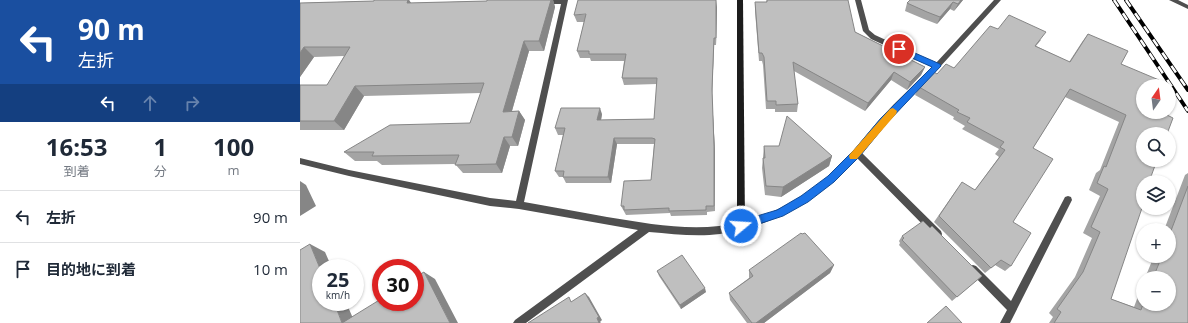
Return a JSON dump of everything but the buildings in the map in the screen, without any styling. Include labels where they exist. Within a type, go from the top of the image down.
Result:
[{"type":"street","points":[[740,0],[741,226]]},
{"type":"street","points":[[858,0],[866,31],[873,38],[937,66]]},
{"type":"street","points":[[300,161],[349,173],[490,202],[519,205],[648,228],[699,231],[719,230],[741,226],[779,213],[804,199],[831,179],[857,153],[884,120],[937,66],[998,0]]},
{"type":"street","points":[[1172,0],[1188,7]]},
{"type":"street","points":[[519,205],[565,1],[534,2]]},
{"type":"street","points":[[857,153],[946,242]]},
{"type":"street","points":[[1005,323],[1068,200]]},
{"type":"street","points":[[518,323],[648,228]]},
{"type":"street","points":[[968,264],[1012,308]]},
{"type":"railway","points":[[1114,0],[1188,111]]},
{"type":"railway","points":[[1126,0],[1188,90]]},
{"type":"slow traffic","points":[[853,156],[893,111]]},
{"type":"route","points":[[741,226],[779,213],[804,199],[831,179],[857,153],[884,120],[937,66],[899,49]]}]
